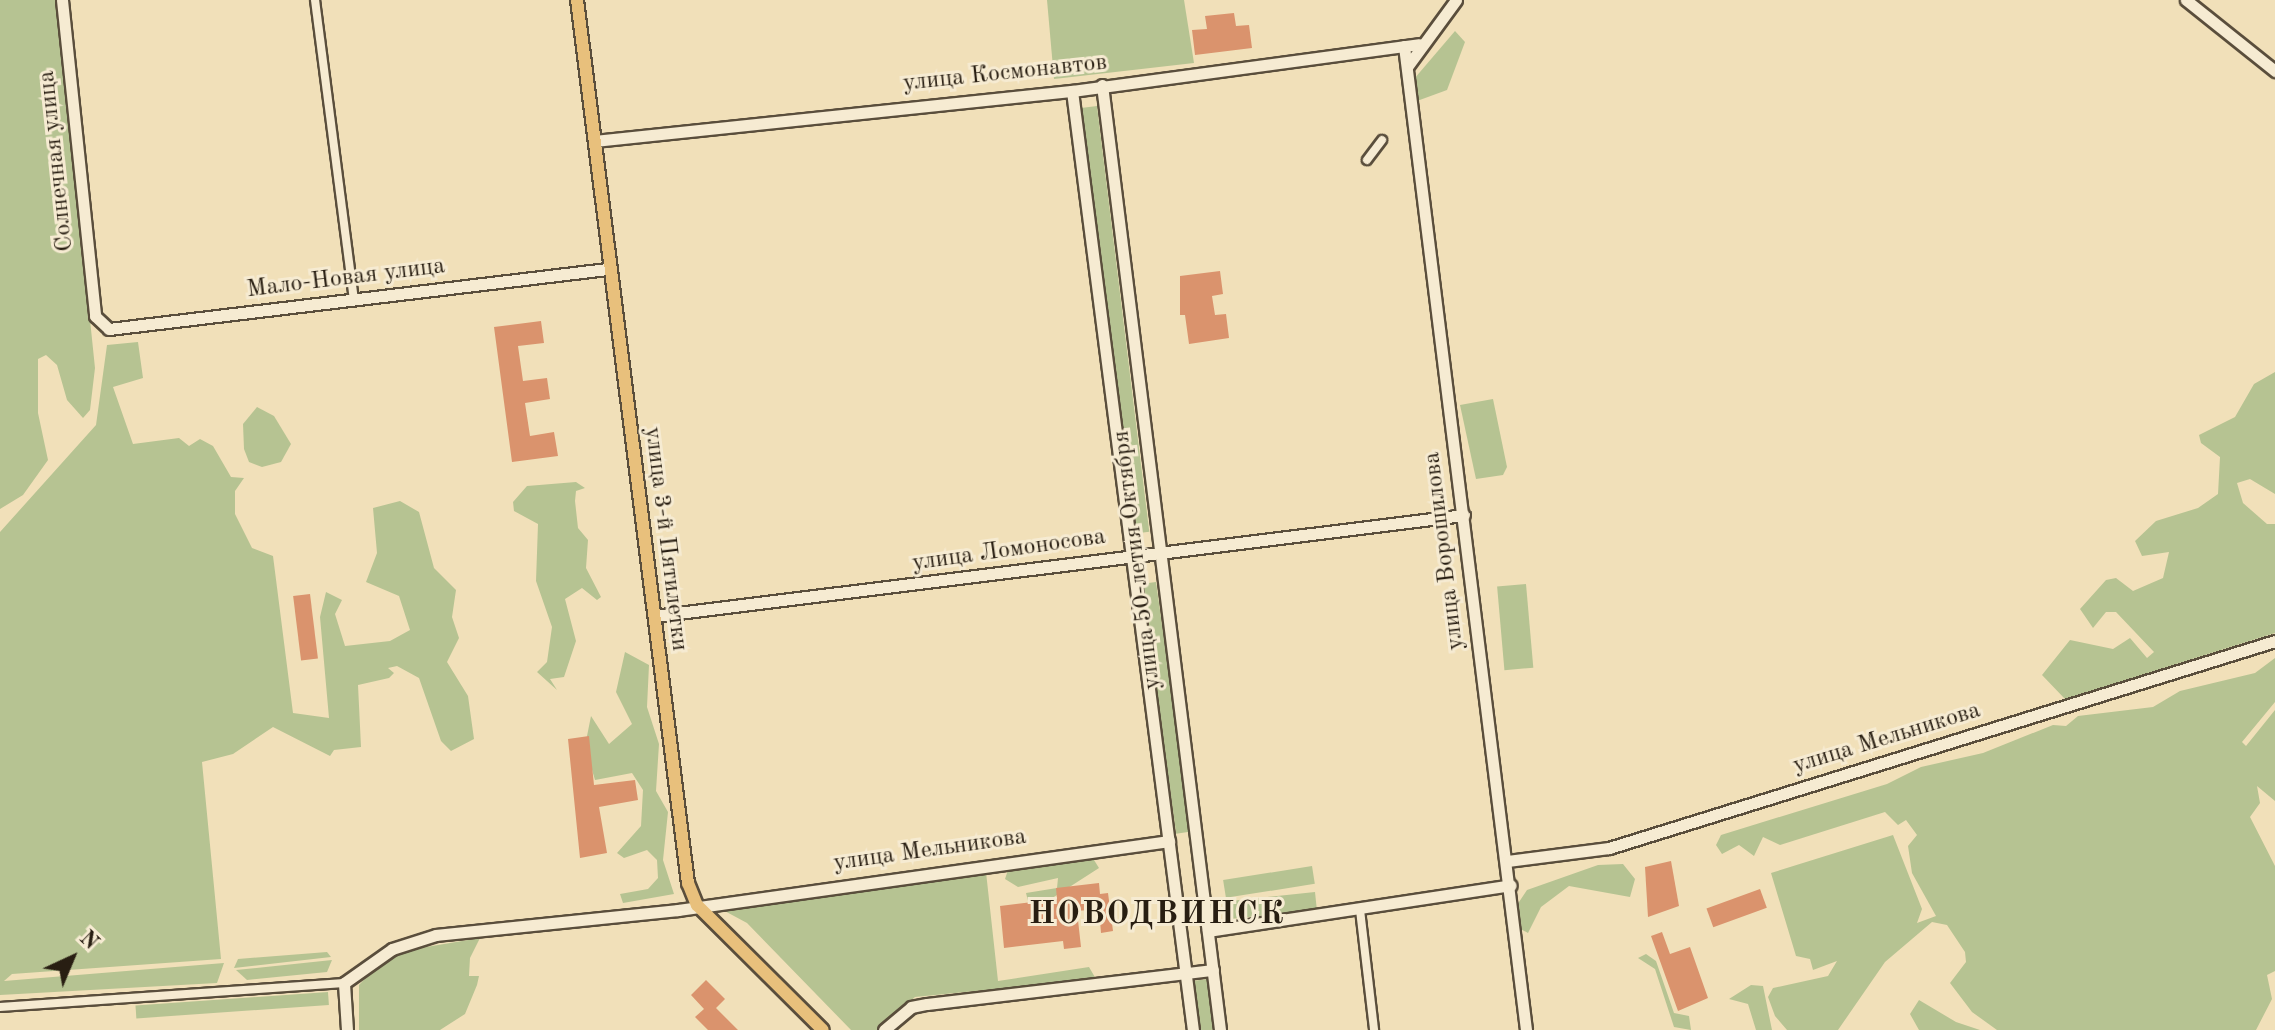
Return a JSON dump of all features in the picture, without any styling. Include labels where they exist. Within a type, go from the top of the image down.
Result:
[{"type":"main road","name":"улица 3-й Пятилетки","points":[[577,0],[607,269],[688,883],[697,905],[823,1030]]},
{"type":"street","name":"Солнечная улица","points":[[62,0],[95,316]]},
{"type":"street","points":[[315,0],[354,300]]},
{"type":"street","points":[[1407,68],[1419,44],[1456,0]]},
{"type":"street","points":[[2186,0],[2275,71]]},
{"type":"street","name":"улица Космонавтов","points":[[595,141],[1072,91],[1419,44]]},
{"type":"street","name":"улица Ворошилова","points":[[1404,46],[1511,885],[1526,1030]]},
{"type":"street","name":"улица 50-летия Октября","points":[[1102,85],[1220,1030]]},
{"type":"street","name":"улица 50-летия Октября","points":[[1072,91],[1193,1030]]},
{"type":"street","points":[[1367,160],[1382,140]]},
{"type":"street","name":"Мало-Новая улица","points":[[95,316],[117,330],[607,269]]},
{"type":"street","name":"улица Ломоносова","points":[[654,616],[1464,515]]},
{"type":"street","name":"улица Мельникова","points":[[1507,861],[1609,848],[2275,641]]},
{"type":"street","name":"улица Мельникова","points":[[344,983],[392,949],[436,935],[697,905],[1169,841]]},
{"type":"street","points":[[1208,931],[1511,885]]},
{"type":"street","points":[[1360,910],[1374,1030]]},
{"type":"street","points":[[884,1030],[911,1007],[927,1004],[1213,970]]},
{"type":"street","points":[[0,1007],[344,983],[347,1030]]},
{"type":"green space","points":[[0,0],[57,0],[95,368],[90,410],[83,418],[67,400],[57,365],[46,355],[38,359],[38,413],[48,460],[23,495],[0,509]]},
{"type":"green space","points":[[1047,0],[1184,0],[1194,63],[1054,79]]},
{"type":"green space","points":[[1455,31],[1465,42],[1447,90],[1417,101],[1414,79]]},
{"type":"green space","points":[[1097,106],[1149,532],[1133,534],[1081,108]]},
{"type":"green space","points":[[138,342],[143,378],[113,387],[133,444],[179,438],[189,446],[200,439],[213,446],[231,477],[244,478],[235,491],[235,514],[252,548],[273,556],[293,713],[329,718],[320,617],[326,592],[342,600],[335,614],[345,646],[390,641],[410,630],[399,596],[366,582],[377,553],[373,508],[400,501],[419,512],[434,568],[456,590],[452,617],[459,638],[447,662],[468,696],[474,739],[451,751],[441,741],[419,678],[397,666],[388,668],[394,673],[389,678],[358,685],[361,747],[334,750],[330,756],[273,727],[233,754],[202,762],[221,959],[12,974],[4,981],[224,963],[217,983],[0,995],[0,532],[96,425],[107,345]]},
{"type":"green space","points":[[2275,372],[2275,494],[2250,479],[2237,483],[2243,503],[2267,524],[2275,524],[2275,633],[2065,699],[2042,675],[2070,640],[2113,649],[2130,638],[2147,658],[2154,652],[2116,612],[2106,612],[2093,628],[2080,609],[2106,580],[2116,578],[2133,591],[2163,578],[2169,552],[2142,556],[2135,541],[2156,521],[2198,508],[2218,494],[2220,457],[2201,443],[2199,435],[2235,417],[2254,384]]},
{"type":"green space","points":[[1493,399],[1507,467],[1503,475],[1476,479],[1460,405]]},
{"type":"green space","points":[[257,407],[274,416],[291,444],[281,462],[262,467],[249,462],[244,449],[243,424]]},
{"type":"green space","points":[[576,482],[585,488],[576,491],[575,501],[578,528],[588,540],[586,568],[601,597],[597,600],[582,588],[565,599],[576,641],[564,677],[550,679],[557,690],[537,672],[547,662],[552,627],[536,581],[538,524],[514,511],[513,502],[527,486]]},
{"type":"green space","points":[[1156,582],[1191,832],[1176,834],[1141,584]]},
{"type":"green space","points":[[1526,584],[1533,668],[1504,670],[1497,587]]},
{"type":"green space","points":[[625,652],[649,665],[647,707],[659,744],[656,791],[668,812],[663,860],[674,894],[623,903],[620,894],[648,889],[658,878],[657,860],[647,850],[624,858],[617,853],[641,826],[643,790],[632,773],[595,780],[585,746],[591,716],[609,744],[632,724],[616,692]]},
{"type":"green space","points":[[2275,658],[2275,702],[2242,742],[2246,746],[2275,710],[2275,801],[2257,786],[2260,803],[2250,817],[2275,866],[2275,971],[2267,975],[2272,999],[2256,1030],[1997,1030],[1972,1012],[1950,983],[1966,962],[1965,952],[1947,925],[1932,922],[1885,962],[1838,1030],[1787,1030],[1775,1016],[1768,997],[1773,988],[1828,976],[1837,961],[1813,970],[1810,959],[1796,956],[1771,873],[1893,835],[1922,909],[1917,923],[1936,916],[1912,873],[1908,846],[1917,835],[1906,820],[1898,825],[1885,812],[1780,845],[1763,837],[1754,856],[1739,845],[1722,854],[1716,845],[1721,835],[1887,784],[1921,767],[1983,753],[2053,725],[2066,726],[2078,716],[2153,707],[2180,691],[2255,673]]},
{"type":"green space","points":[[1066,857],[1094,860],[1099,868],[1043,904],[1028,901],[1026,893],[1057,888],[1058,878],[1018,887],[1005,879],[1009,867]]},
{"type":"green space","points":[[1623,864],[1635,879],[1630,897],[1569,886],[1541,907],[1528,933],[1517,927],[1515,908],[1527,890],[1598,865]]},
{"type":"green space","points":[[1312,866],[1315,884],[1226,898],[1223,880]]},
{"type":"green space","points":[[986,872],[998,981],[1089,967],[1096,979],[915,997],[878,1030],[851,1030],[747,923],[721,909]]},
{"type":"green space","points":[[1315,892],[1317,910],[1227,919],[1225,901]]},
{"type":"green space","points":[[480,938],[470,958],[469,976],[479,976],[465,1014],[440,1030],[359,1030],[359,985],[375,968],[402,951]]},
{"type":"green space","points":[[327,952],[331,957],[234,968],[238,959]]},
{"type":"green space","points":[[1646,954],[1656,961],[1674,1013],[1689,1016],[1691,1030],[1674,1027],[1655,969],[1638,958]]},
{"type":"green space","points":[[332,960],[327,972],[247,980],[236,970]]},
{"type":"green space","points":[[1207,979],[1214,1030],[1200,1030],[1193,981]]},
{"type":"green space","points":[[1751,985],[1763,986],[1772,1030],[1756,1030],[1748,1004],[1729,999]]},
{"type":"green space","points":[[328,992],[329,1005],[136,1018],[135,1005]]},
{"type":"green space","points":[[1919,1000],[1956,1022],[1980,1030],[1919,1030],[1910,1014]]},
{"type":"building","points":[[1234,13],[1236,26],[1249,25],[1252,48],[1195,55],[1192,30],[1207,29],[1205,16]]},
{"type":"building","points":[[1220,271],[1223,294],[1212,296],[1215,315],[1226,314],[1229,338],[1189,344],[1185,315],[1180,315],[1180,276]]},
{"type":"building","points":[[541,321],[544,343],[518,346],[523,381],[547,378],[550,399],[525,403],[530,436],[554,432],[558,456],[512,462],[494,327]]},
{"type":"building","points":[[310,594],[318,659],[301,661],[293,596]]},
{"type":"building","points":[[589,736],[594,785],[635,780],[638,800],[599,807],[607,853],[580,858],[568,739]]},
{"type":"building","points":[[1671,861],[1679,906],[1648,917],[1645,867]]},
{"type":"building","points":[[1099,883],[1100,894],[1108,893],[1113,931],[1101,933],[1099,909],[1077,911],[1081,947],[1064,949],[1063,941],[1004,948],[1000,906],[1057,899],[1056,888]]},
{"type":"building","points":[[1760,889],[1767,908],[1713,927],[1706,908]]},
{"type":"building","points":[[1662,932],[1670,954],[1690,947],[1708,998],[1678,1011],[1651,936]]},
{"type":"building","points":[[706,980],[725,999],[716,1008],[738,1030],[708,1030],[695,1017],[704,1009],[691,995]]},
{"type":"district","name":"НОВОДВИНСК","points":[[1157,915]]}]
